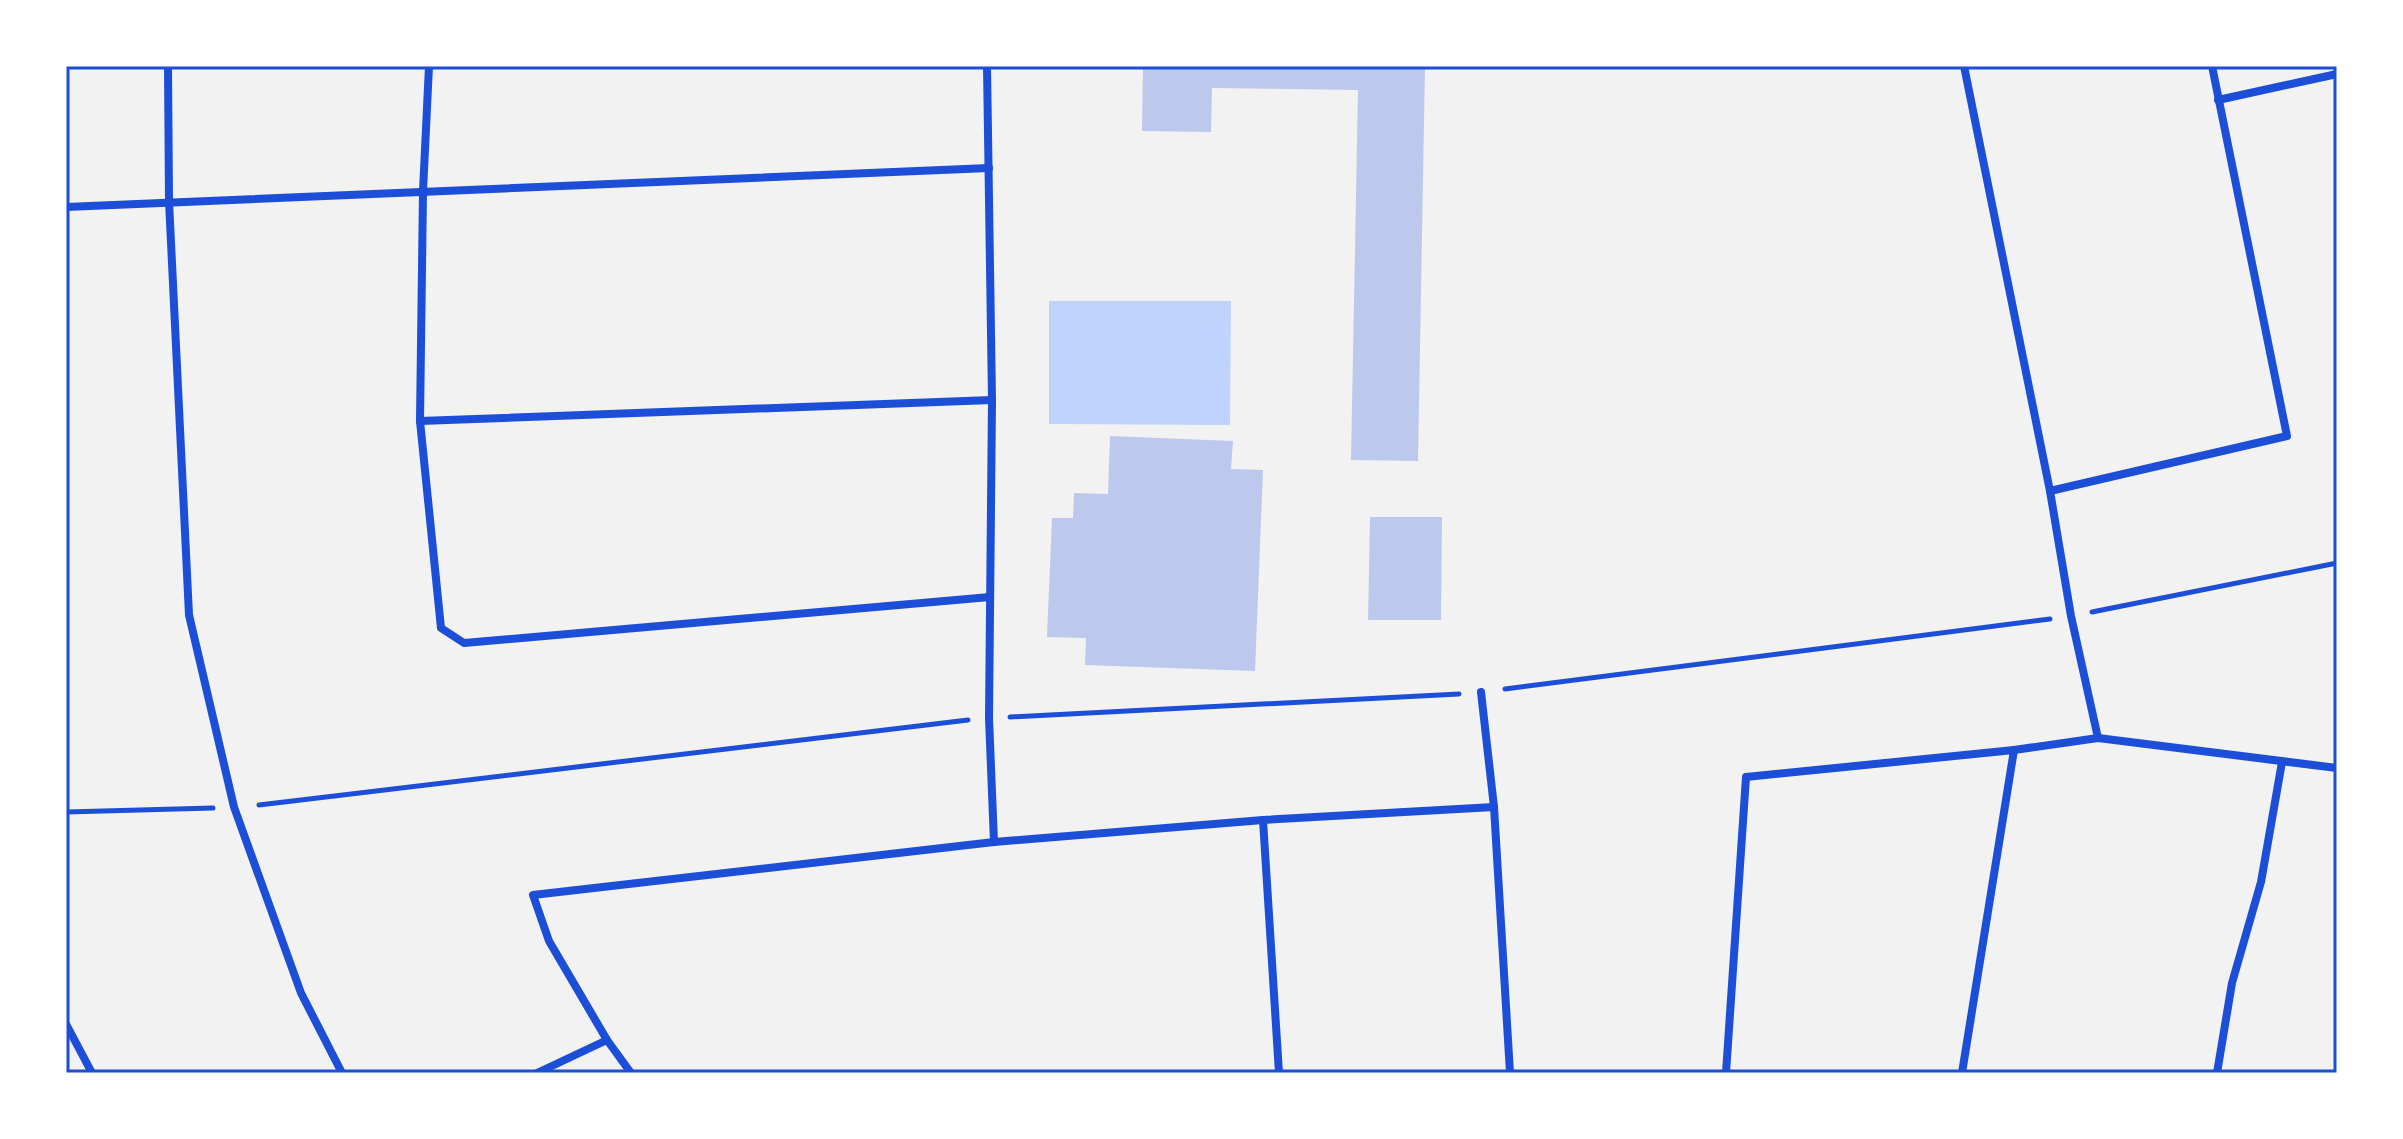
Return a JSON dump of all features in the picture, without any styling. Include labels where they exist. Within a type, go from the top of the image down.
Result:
[{"type":"street","points":[[168,66],[169,201],[189,615],[234,807],[301,993],[342,1073]]},
{"type":"street","points":[[429,66],[423,191],[420,421],[441,628],[464,643],[990,597]]},
{"type":"street","points":[[987,66],[992,400],[989,718],[994,842]]},
{"type":"street","points":[[1964,66],[2050,491],[2071,616],[2098,738]]},
{"type":"street","points":[[2050,491],[2287,436],[2212,66]]},
{"type":"street","points":[[2218,100],[2337,74]]},
{"type":"street","points":[[66,207],[989,168]]},
{"type":"street","points":[[420,421],[992,400]]},
{"type":"street","points":[[1481,692],[1494,807],[1510,1073]]},
{"type":"street","points":[[1726,1073],[1746,777],[2014,750],[2098,738],[2337,768]]},
{"type":"street","points":[[1962,1073],[2014,750]]},
{"type":"street","points":[[2217,1073],[2232,983],[2261,882],[2282,762]]},
{"type":"street","points":[[631,1073],[607,1040],[549,941],[533,895],[994,842],[1263,820],[1494,807]]},
{"type":"street","points":[[1263,820],[1279,1073]]},
{"type":"street","points":[[66,1024],[92,1073]]},
{"type":"street","points":[[537,1073],[607,1040]]},
{"type":"path","points":[[66,812],[234,807],[989,718],[1481,692],[2071,616],[2337,563]]},
{"type":"water","points":[[1049,301],[1231,301],[1230,425],[1049,424]]},
{"type":"building","points":[[1143,66],[1425,66],[1418,461],[1351,460],[1358,90],[1212,88],[1211,132],[1142,131]]},
{"type":"building","points":[[1110,436],[1233,441],[1231,469],[1263,470],[1255,671],[1085,665],[1086,638],[1047,637],[1052,518],[1073,518],[1074,493],[1108,494]]},
{"type":"building","points":[[1370,517],[1442,517],[1441,620],[1368,620]]}]
